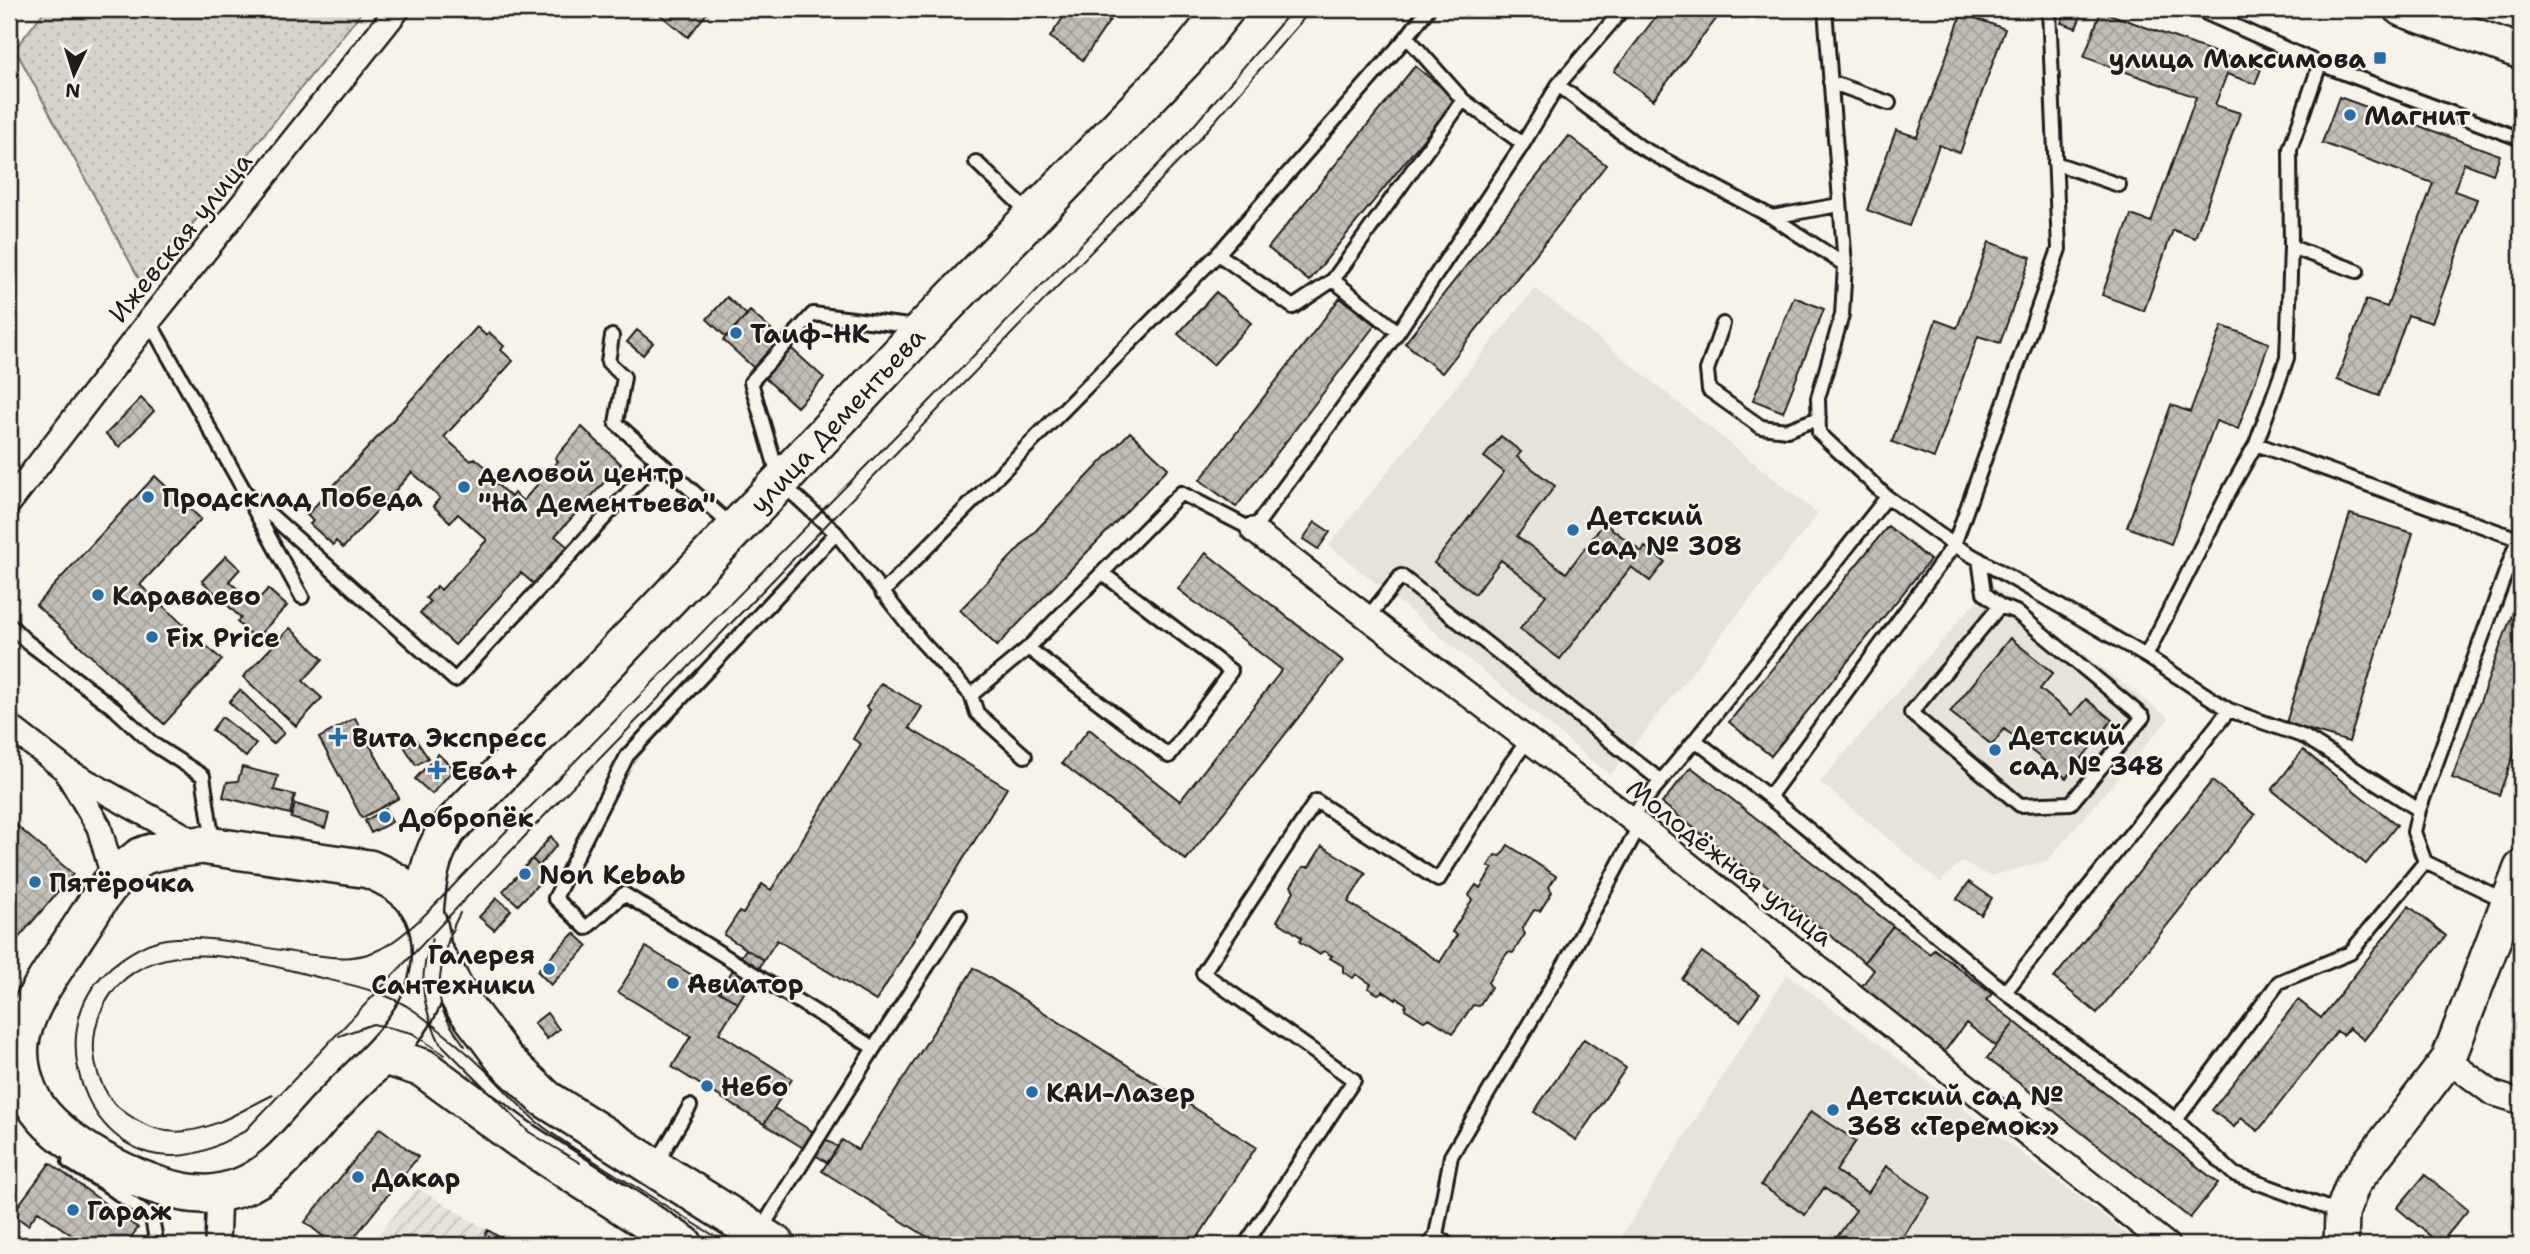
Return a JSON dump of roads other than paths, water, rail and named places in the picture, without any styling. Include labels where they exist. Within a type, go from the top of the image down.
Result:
[{"type":"main road","name":"улица Дементьева","points":[[424,913],[433,852],[447,830],[736,529],[924,328],[1186,57],[1225,9]]},
{"type":"main road","name":"улица Дементьева","points":[[369,869],[407,854],[447,830]]},
{"type":"main road","name":"улица Дементьева","points":[[207,846],[369,869],[393,878],[412,894],[424,913],[433,951],[432,972],[424,998],[404,1031],[273,1168],[239,1188],[203,1195],[162,1188],[102,1161],[60,1133],[16,1080],[20,1062],[20,1039],[40,992],[114,880],[141,856],[207,846]]},
{"type":"main road","points":[[433,951],[465,1007],[505,1060],[546,1098],[767,1240]]},
{"type":"main road","points":[[382,1055],[424,1068],[521,1140],[684,1245]]},
{"type":"street","name":"Ижевская улица","points":[[9,503],[149,321],[398,9]]},
{"type":"street","points":[[2401,9],[2521,52]]},
{"type":"street","name":"Молодёжная улица","points":[[1253,530],[1635,822],[2167,1245]]},
{"type":"street","points":[[9,726],[66,770],[207,846]]},
{"type":"street","points":[[66,770],[99,827],[114,880]]},
{"type":"street","points":[[2341,1229],[2353,1184],[2448,1060],[2521,868]]},
{"type":"street","points":[[2448,1060],[2492,1093],[2521,1102]]},
{"type":"street","points":[[217,1245],[219,1192]]},
{"type":"lane","points":[[882,593],[1218,254],[1407,37],[1428,9]]},
{"type":"lane","points":[[971,695],[1028,648],[1181,493],[1253,530],[1398,332],[1523,144],[1558,85],[1623,9]]},
{"type":"lane","points":[[1825,9],[1845,265],[1842,315],[1818,398],[1819,433],[1887,497],[1954,545],[2146,656],[2229,710],[2305,737],[2419,810]]},
{"type":"lane","points":[[1769,797],[1954,545],[2059,249],[2049,9]]},
{"type":"lane","points":[[2197,9],[2320,64],[2519,137]]},
{"type":"lane","points":[[1407,37],[1463,100],[1523,144]]},
{"type":"lane","points":[[2146,656],[2256,444],[2287,358],[2291,247],[2290,149],[2320,64]]},
{"type":"lane","points":[[1830,82],[1889,103]]},
{"type":"lane","points":[[1558,85],[1640,147],[1772,217],[1845,265]]},
{"type":"lane","points":[[1218,254],[1293,307],[1333,280],[1463,100]]},
{"type":"lane","points":[[976,162],[1034,217]]},
{"type":"lane","points":[[2055,163],[2119,185]]},
{"type":"lane","points":[[1772,217],[1839,205]]},
{"type":"lane","points":[[2291,247],[2357,271]]},
{"type":"lane","points":[[1333,280],[1398,332]]},
{"type":"lane","points":[[924,328],[813,314],[751,382],[780,482],[836,533],[922,642],[971,695],[977,713],[1026,756]]},
{"type":"lane","points":[[149,321],[302,597]]},
{"type":"lane","points":[[1723,324],[1707,370],[1709,390],[1761,427],[1787,430],[1819,418]]},
{"type":"lane","points":[[612,336],[608,362],[624,377],[616,423],[736,529]]},
{"type":"lane","points":[[2256,444],[2520,535],[2419,810],[2414,832],[2425,862],[2508,903]]},
{"type":"lane","points":[[245,492],[455,680],[657,461]]},
{"type":"lane","points":[[1448,1245],[1432,1240],[1451,1156],[1574,948],[1635,822],[1661,781],[1887,497]]},
{"type":"lane","points":[[836,533],[627,756],[555,898],[586,928],[624,894],[874,1048]]},
{"type":"lane","points":[[1979,559],[1984,593],[2000,606],[2016,612],[2143,717],[2071,803],[2020,805],[1911,713],[2000,606]]},
{"type":"lane","points":[[1028,648],[1169,756],[1231,671],[1102,573]]},
{"type":"lane","points":[[1368,617],[1401,576],[1661,781]]},
{"type":"lane","points":[[9,624],[26,641],[115,709],[153,744],[203,776],[207,846]]},
{"type":"lane","points":[[2005,992],[2229,710]]},
{"type":"lane","points":[[1245,1245],[1354,1080],[1203,973],[1316,801],[1438,880],[1528,740]]},
{"type":"lane","points":[[1695,740],[1769,797],[2005,992],[2176,1120],[2234,1174],[2341,1229]]},
{"type":"lane","points":[[2176,1120],[2279,982],[2350,953],[2425,862]]},
{"type":"lane","points":[[767,1240],[874,1048],[960,916]]},
{"type":"lane","points":[[655,1168],[690,1106]]},
{"type":"lane","points":[[74,1143],[69,1162],[152,1218],[156,1240],[152,1245]]},
{"type":"tram line","points":[[1293,9],[1178,144],[926,405],[439,901],[401,936],[376,951],[345,958],[221,940],[166,939],[139,948],[106,972],[83,1006],[76,1036],[78,1067],[87,1097],[103,1123],[126,1143],[154,1154],[194,1154],[217,1146],[245,1131],[547,813],[1188,152],[1312,9]]},
{"type":"tram line","points":[[460,913],[443,959],[440,997],[446,1018],[465,1046]]},
{"type":"tram line","points":[[432,939],[423,980],[429,1017],[440,1043],[529,1132],[580,1163]]},
{"type":"tram line","points":[[273,1095],[220,1122],[197,1129],[179,1132],[153,1128],[113,1102],[98,1074],[94,1053],[95,1032],[101,1012],[111,994],[126,978],[144,966],[185,956],[242,959],[380,994],[405,1005],[447,1036],[485,1069],[529,1115],[557,1137],[729,1245]]},
{"type":"tram line","points":[[339,1036],[373,1024],[412,1033],[445,1055]]},
{"type":"place","name":"улица Максимова","points":[[2380,58]]},
{"type":"place","name":"Магнит","points":[[2350,115]]},
{"type":"place","name":"Таиф-НК","points":[[736,333]]},
{"type":"place","name":"деловой центр \"На Дементьева\"","points":[[464,487]]},
{"type":"place","name":"Продсклад Победа","points":[[148,497]]},
{"type":"place","name":"Детский сад № 308","points":[[1573,530]]},
{"type":"place","name":"Караваево","points":[[98,595]]},
{"type":"place","name":"Fix Price","points":[[152,637]]},
{"type":"place","name":"Вита Экспресс","points":[[338,737]]},
{"type":"place","name":"Детский сад № 348","points":[[1995,750]]},
{"type":"place","name":"Ева+","points":[[437,770]]},
{"type":"place","name":"Добропёк","points":[[385,817]]},
{"type":"place","name":"Non Kebab","points":[[525,874]]},
{"type":"place","name":"Пятёрочка","points":[[35,882]]},
{"type":"place","name":"Галерея Сантехники","points":[[549,969]]},
{"type":"place","name":"Авиатор","points":[[673,983]]},
{"type":"place","name":"Небо","points":[[707,1086]]},
{"type":"place","name":"КАИ-Лазер","points":[[1032,1092]]},
{"type":"place","name":"Детский сад № 368 «Теремок»","points":[[1833,1110]]},
{"type":"place","name":"Дакар","points":[[358,1177]]},
{"type":"place","name":"Гараж","points":[[73,1210]]}]
